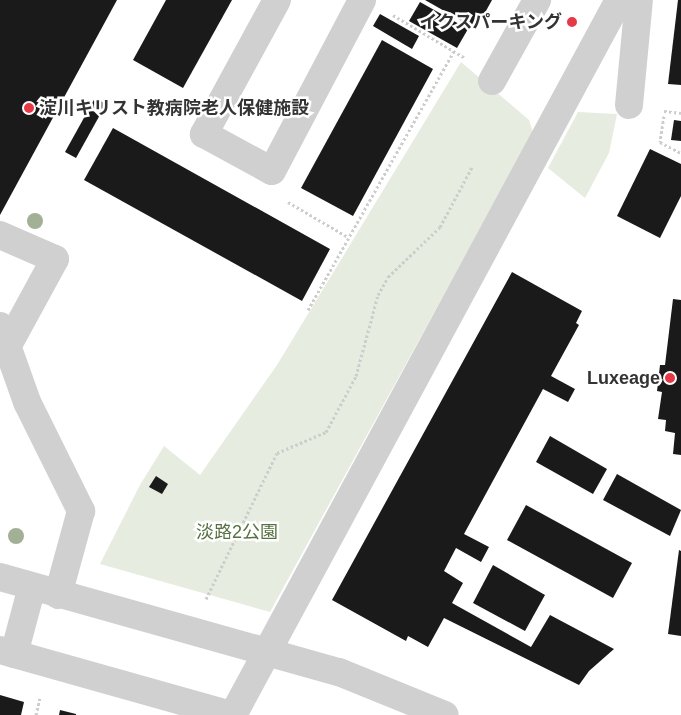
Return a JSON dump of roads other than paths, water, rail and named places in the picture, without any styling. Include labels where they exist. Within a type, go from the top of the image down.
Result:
[{"type":"street","points":[[277,0],[204,134],[272,171],[363,1]]},
{"type":"street","points":[[492,81],[537,0]]},
{"type":"street","points":[[32,587],[7,652],[232,715],[619,0]]},
{"type":"street","points":[[629,105],[639,0]]},
{"type":"street","points":[[0,235],[55,259],[4,336],[27,402],[81,512],[58,595]]},
{"type":"street","points":[[0,577],[58,595],[339,672],[445,715]]},
{"type":"place","name":"イクスパーキング","points":[[572,22]]},
{"type":"place","name":"淀川キリスト教病院老人保健施設","points":[[29,108]]},
{"type":"place","name":"Luxeage","points":[[670,378]]},
{"type":"park label","name":"淡路2公園","points":[[237,532]]}]
